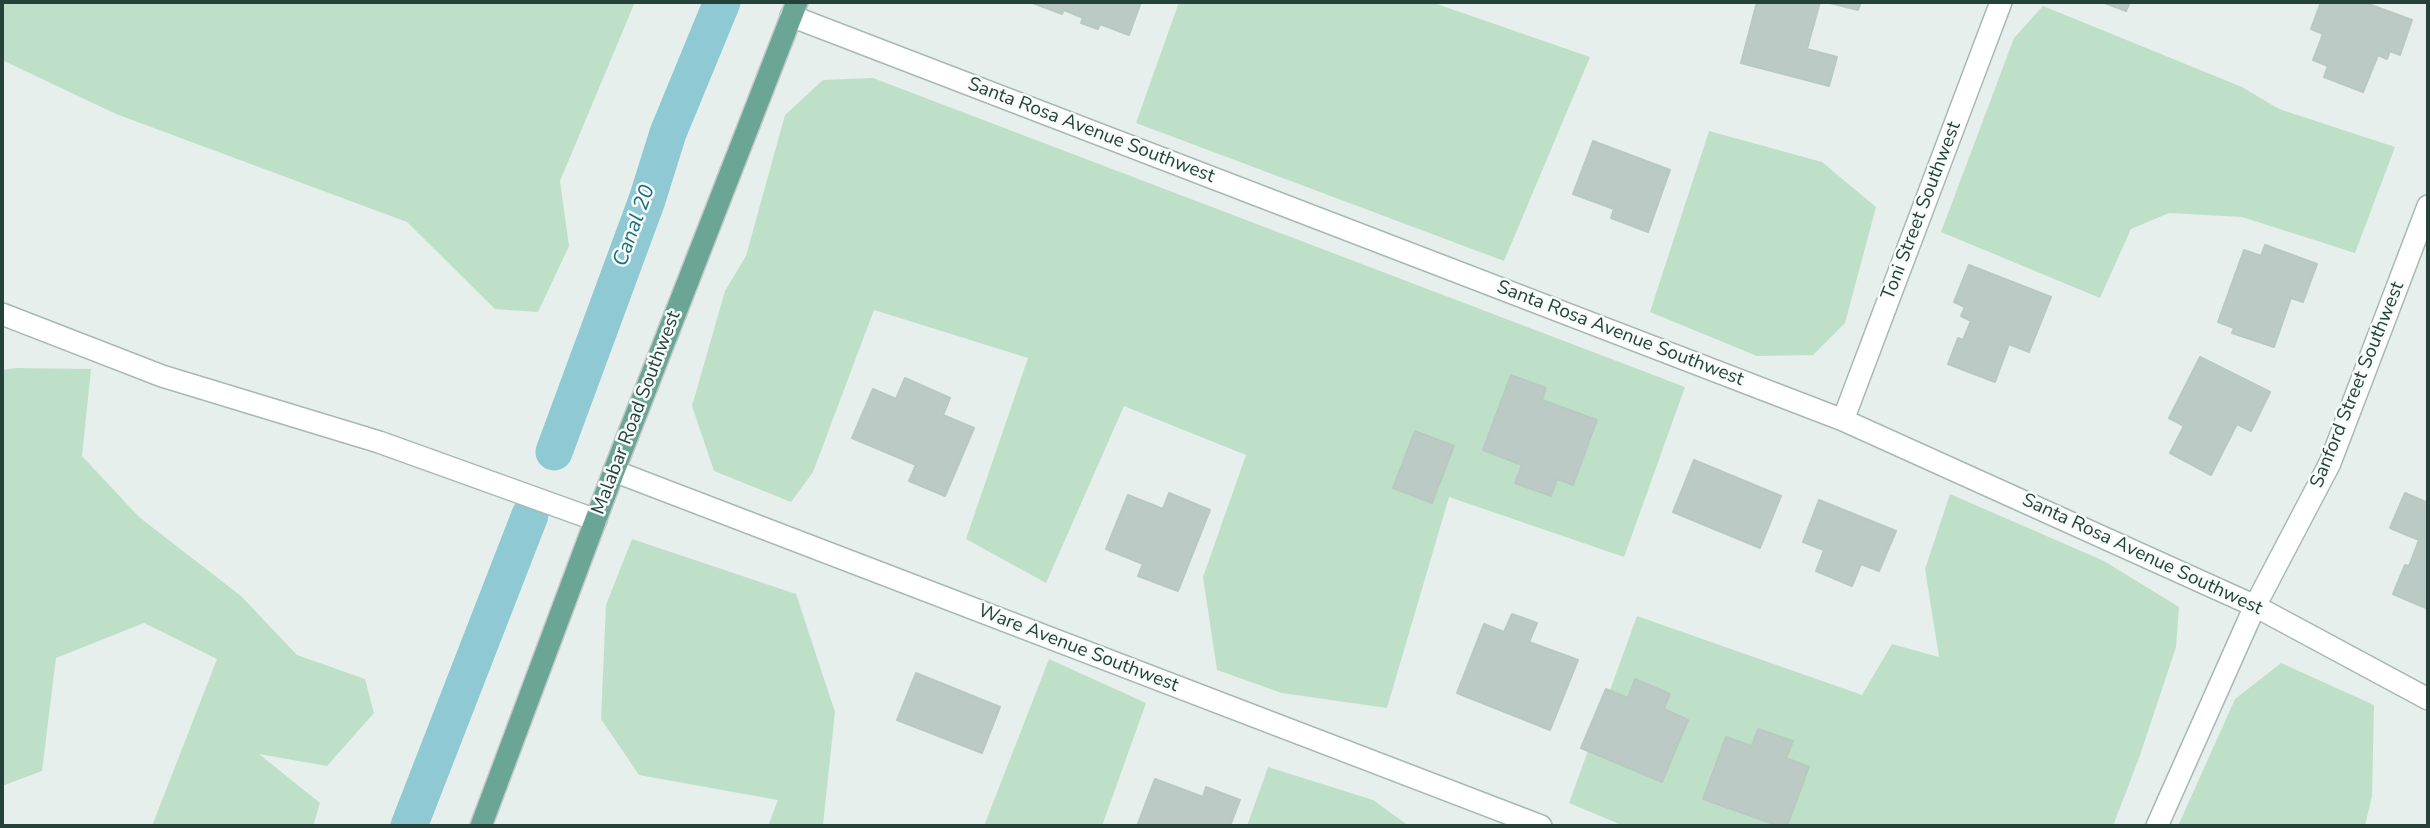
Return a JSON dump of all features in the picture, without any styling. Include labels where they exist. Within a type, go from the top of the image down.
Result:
[{"type":"main road","name":"Malabar Road Southwest","points":[[481,826],[614,471],[794,9]]},
{"type":"street","name":"Toni Street Southwest","points":[[1843,420],[2001,2]]},
{"type":"street","name":"Santa Rosa Avenue Southwest","points":[[794,9],[1843,420],[2255,606],[2428,699]]},
{"type":"street","name":"Sanford Street Southwest","points":[[2157,826],[2255,606],[2330,463],[2428,206]]},
{"type":"street","points":[[2,314],[162,376],[379,442],[596,520]]},
{"type":"street","name":"Ware Avenue Southwest","points":[[614,471],[1541,826]]},
{"type":"green space","points":[[2,2],[635,2],[560,181],[569,246],[538,312],[495,309],[407,222],[116,114],[2,60]]},
{"type":"green space","points":[[1179,2],[1431,2],[1590,57],[1504,261],[1136,123]]},
{"type":"green space","points":[[2043,6],[2242,87],[2279,109],[2395,147],[2355,253],[2242,217],[2169,213],[2131,229],[2100,298],[1941,232],[2014,38]]},
{"type":"green space","points":[[873,78],[1685,387],[1624,557],[1449,497],[1387,708],[1282,693],[1217,670],[1203,577],[1246,455],[1124,406],[1046,583],[966,539],[1028,358],[874,310],[813,472],[791,502],[714,471],[692,406],[725,291],[746,256],[785,115],[823,80]]},
{"type":"green space","points":[[1709,131],[1822,162],[1876,207],[1845,323],[1813,355],[1757,356],[1650,312]]},
{"type":"green space","points":[[91,369],[82,456],[139,517],[241,596],[297,655],[365,679],[374,713],[327,766],[259,754],[320,803],[313,826],[152,826],[217,659],[144,623],[56,658],[42,771],[2,786],[2,370]]},
{"type":"green space","points":[[1950,494],[2104,561],[2179,607],[2176,647],[2113,826],[1624,826],[1569,803],[1637,616],[1862,695],[1892,644],[1939,657],[1925,569]]},
{"type":"green space","points":[[632,539],[796,594],[835,712],[823,825],[828,826],[768,826],[778,800],[639,775],[601,719],[606,605]]},
{"type":"green space","points":[[1049,659],[1146,703],[1102,826],[984,826]]},
{"type":"green space","points":[[2281,663],[2374,705],[2372,796],[2365,826],[2178,826],[2235,699]]},
{"type":"green space","points":[[1268,767],[1373,800],[1409,826],[1247,826]]},
{"type":"building","points":[[1030,2],[1141,2],[1129,35],[1100,24],[1098,29],[1081,23],[1083,18],[1064,10],[1062,14]]},
{"type":"building","points":[[1757,2],[1820,2],[1807,49],[1837,57],[1829,86],[1741,63]]},
{"type":"building","points":[[1826,2],[1861,2],[1858,10]]},
{"type":"building","points":[[2102,2],[2130,2],[2126,11]]},
{"type":"building","points":[[2321,2],[2363,2],[2412,20],[2400,55],[2390,51],[2387,59],[2378,55],[2363,92],[2324,77],[2328,66],[2313,60],[2323,34],[2311,29]]},
{"type":"building","points":[[1593,141],[1670,170],[1648,232],[1611,218],[1614,209],[1573,194]]},
{"type":"building","points":[[2265,245],[2317,264],[2303,302],[2291,298],[2274,347],[2232,333],[2234,328],[2218,322],[2244,250],[2261,256]]},
{"type":"building","points":[[1969,265],[2051,297],[2029,352],[2009,344],[1995,382],[1948,364],[1958,338],[1963,340],[1971,321],[1961,316],[1965,307],[1954,302]]},
{"type":"building","points":[[2200,357],[2270,392],[2251,431],[2237,424],[2211,475],[2170,453],[2184,426],[2169,418]]},
{"type":"building","points":[[1511,375],[1546,388],[1542,400],[1597,420],[1573,485],[1557,479],[1551,496],[1515,483],[1522,465],[1483,450]]},
{"type":"building","points":[[905,378],[950,398],[943,415],[974,428],[945,496],[909,481],[916,465],[852,438],[873,389],[896,399]]},
{"type":"building","points":[[1415,431],[1454,446],[1432,503],[1393,488]]},
{"type":"building","points":[[1694,460],[1781,496],[1760,548],[1673,512]]},
{"type":"building","points":[[1169,493],[1210,510],[1178,591],[1138,576],[1143,564],[1106,549],[1128,495],[1163,509]]},
{"type":"building","points":[[2405,493],[2428,503],[2428,609],[2393,594],[2405,565],[2409,566],[2419,540],[2390,528]]},
{"type":"building","points":[[1819,500],[1896,531],[1879,571],[1861,564],[1852,586],[1816,571],[1824,550],[1803,542]]},
{"type":"building","points":[[1512,614],[1537,623],[1529,642],[1578,660],[1550,730],[1457,693],[1484,624],[1504,632]]},
{"type":"building","points":[[916,673],[1000,707],[982,753],[897,720]]},
{"type":"building","points":[[1635,679],[1670,694],[1664,709],[1688,720],[1662,782],[1581,748],[1606,689],[1628,698]]},
{"type":"building","points":[[1758,729],[1793,741],[1786,758],[1809,767],[1787,826],[1779,826],[1703,799],[1726,737],[1752,746]]},
{"type":"building","points":[[1155,779],[1203,797],[1206,787],[1240,800],[1230,826],[1137,826]]},
{"type":"waterway","name":"Canal 20","points":[[554,452],[647,200],[668,133],[722,2]]},
{"type":"waterway","name":"Canal 20","points":[[409,826],[530,515]]}]
